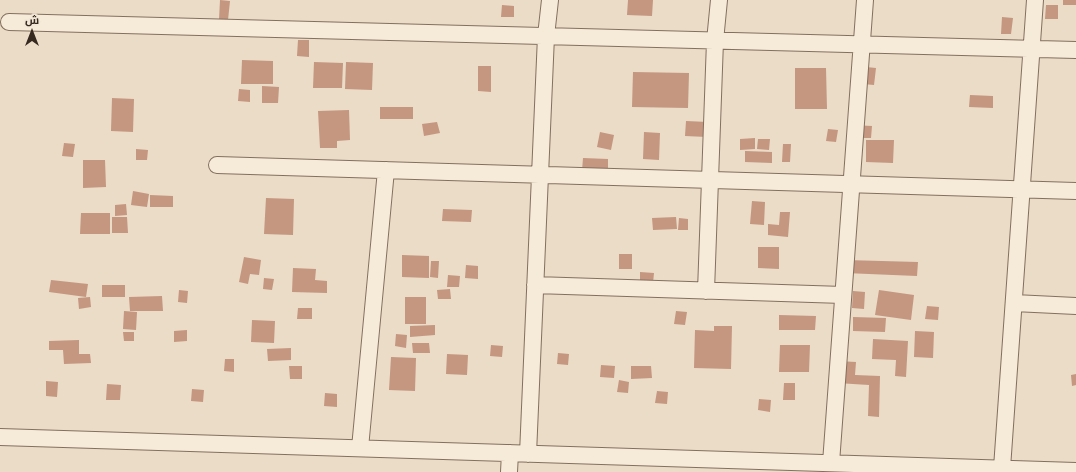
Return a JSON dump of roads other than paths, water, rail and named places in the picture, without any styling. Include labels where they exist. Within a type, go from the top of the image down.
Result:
[{"type":"street","points":[[528,454],[546,36],[550,0]]},
{"type":"street","points":[[706,291],[715,41],[720,0]]},
{"type":"street","points":[[830,463],[865,0]]},
{"type":"street","points":[[1002,468],[1035,0]]},
{"type":"street","points":[[9,22],[1076,50]]},
{"type":"street","points":[[218,165],[1022,188],[1076,191]]},
{"type":"street","points":[[360,448],[386,170]]},
{"type":"street","points":[[535,285],[843,294]]},
{"type":"street","points":[[1014,302],[1076,306]]},
{"type":"street","points":[[0,437],[830,463],[970,470],[1002,468],[1076,471]]},
{"type":"street","points":[[509,472],[510,453]]}]
